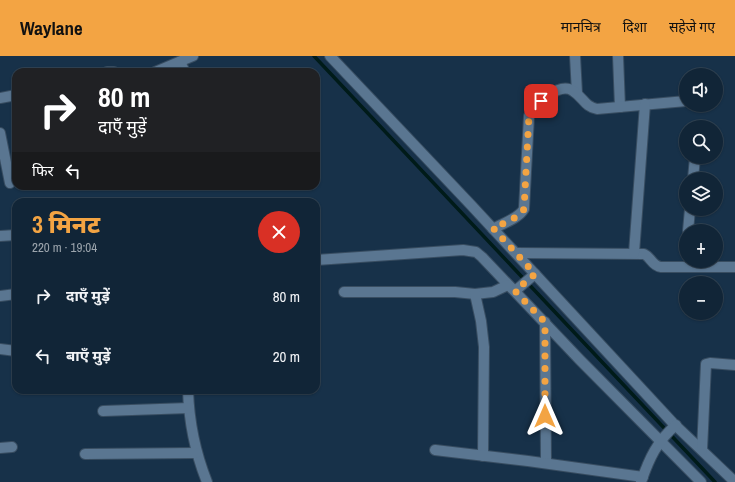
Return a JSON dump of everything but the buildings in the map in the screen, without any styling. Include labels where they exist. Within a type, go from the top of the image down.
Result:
[{"type":"street","points":[[165,68],[193,56]]},
{"type":"street","points":[[330,56],[516,253],[522,283],[545,322],[662,438],[701,482]]},
{"type":"street","points":[[575,56],[577,93]]},
{"type":"street","points":[[618,56],[620,107]]},
{"type":"street","points":[[180,62],[183,68]]},
{"type":"street","points":[[493,228],[517,216],[524,209],[529,116],[533,109],[541,101],[564,88],[571,89],[577,93],[585,104],[598,109],[679,102]]},
{"type":"street","points":[[0,98],[12,96]]},
{"type":"street","points":[[634,254],[645,104]]},
{"type":"street","points":[[0,133],[10,184]]},
{"type":"street","points":[[0,236],[12,235]]},
{"type":"street","points":[[320,260],[470,251],[476,252],[522,283],[674,427],[702,450],[734,480]]},
{"type":"street","points":[[516,253],[644,254],[647,255],[656,266],[679,264]]},
{"type":"street","points":[[723,266],[735,267]]},
{"type":"street","points":[[344,292],[455,292],[475,294],[493,292],[522,283]]},
{"type":"street","points":[[0,296],[12,294]]},
{"type":"street","points":[[475,294],[481,321],[484,347],[483,456]]},
{"type":"street","points":[[545,322],[546,463]]},
{"type":"street","points":[[0,349],[12,350]]},
{"type":"street","points":[[702,450],[706,364],[735,365]]},
{"type":"street","points":[[188,394],[196,453],[207,482]]},
{"type":"street","points":[[103,411],[189,408]]},
{"type":"street","points":[[435,450],[546,463],[642,480],[654,450],[662,438],[674,427]]},
{"type":"street","points":[[0,448],[12,447]]},
{"type":"street","points":[[85,454],[196,453]]},
{"type":"waterway","points":[[314,56],[715,482]]},
{"type":"route","points":[[541,101],[533,109],[529,116],[524,209],[517,216],[493,228],[535,274],[515,291],[545,322],[545,416]]}]
